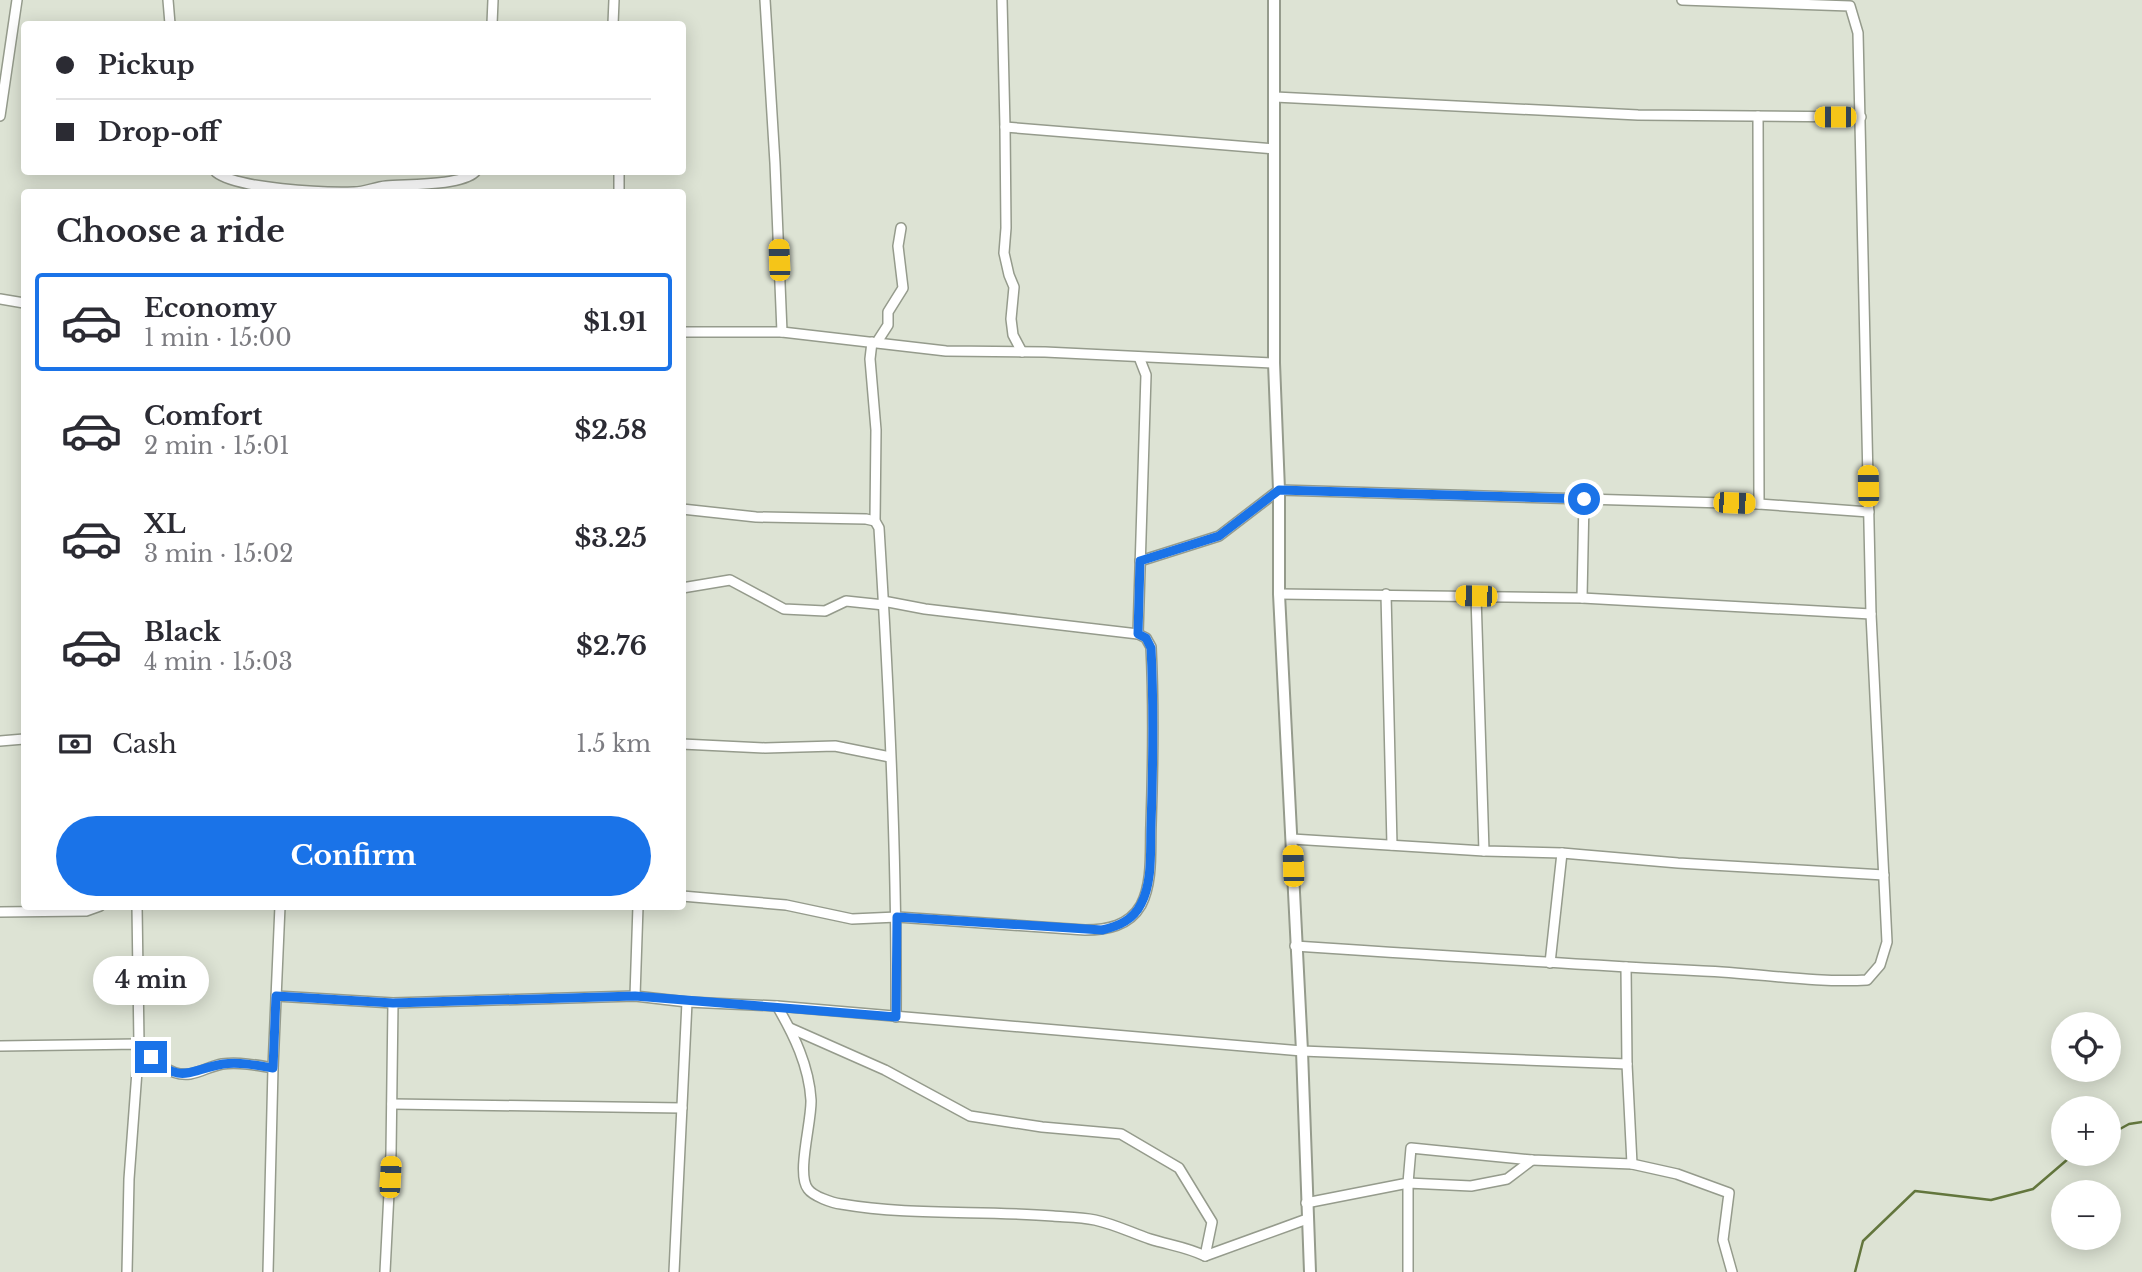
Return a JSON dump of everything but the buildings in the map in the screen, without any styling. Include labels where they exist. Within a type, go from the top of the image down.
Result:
[{"type":"street","points":[[0,116],[17,0]]},
{"type":"street","points":[[168,0],[170,21]]},
{"type":"street","points":[[492,21],[493,0]]},
{"type":"street","points":[[613,21],[614,0]]},
{"type":"street","points":[[765,0],[782,332]]},
{"type":"street","points":[[1002,0],[1006,228],[1004,253],[1014,287],[1011,319],[1013,335],[1022,352]]},
{"type":"street","points":[[1274,0],[1274,363],[1279,490],[1279,594],[1302,1051],[1310,1272]]},
{"type":"street","points":[[1295,946],[1725,972],[1837,982],[1867,980],[1880,965],[1887,942],[1871,614],[1858,33],[1850,6],[1835,2],[1682,0]]},
{"type":"street","points":[[1275,97],[1638,115],[1861,117]]},
{"type":"street","points":[[1758,116],[1759,504]]},
{"type":"street","points":[[1005,127],[1274,149]]},
{"type":"street","points":[[223,175],[236,181],[258,185],[315,189]]},
{"type":"street","points":[[370,189],[440,182],[471,175]]},
{"type":"street","points":[[896,1017],[897,917],[879,528],[875,521],[876,430],[870,359],[875,342],[888,325],[888,312],[903,288],[898,246],[901,228]]},
{"type":"street","points":[[0,299],[21,302]]},
{"type":"street","points":[[686,332],[782,332],[946,351],[1274,363]]},
{"type":"street","points":[[1138,634],[1146,375],[1139,357]]},
{"type":"street","points":[[1140,561],[1219,536],[1279,490],[1759,504],[1869,512]]},
{"type":"street","points":[[1583,598],[1584,499]]},
{"type":"street","points":[[686,509],[756,517],[875,521]]},
{"type":"street","points":[[686,587],[730,580],[784,610],[825,611],[846,601],[883,603],[1138,634],[1146,638],[1151,648],[1154,751],[1147,888],[1141,905],[1133,916],[1120,925],[1102,930],[1085,930],[897,917],[852,919],[786,905],[686,896]]},
{"type":"street","points":[[1279,594],[1583,598],[1871,614]]},
{"type":"street","points":[[1386,594],[1392,845]]},
{"type":"street","points":[[1476,596],[1484,851]]},
{"type":"street","points":[[0,741],[21,739]]},
{"type":"street","points":[[686,744],[765,748],[835,746],[890,757]]},
{"type":"street","points":[[1292,839],[1562,853],[1884,875]]},
{"type":"street","points":[[1550,963],[1562,853]]},
{"type":"street","points":[[0,912],[89,910]]},
{"type":"street","points":[[127,1272],[129,1179],[139,1044],[137,910]]},
{"type":"street","points":[[268,1272],[280,910]]},
{"type":"street","points":[[635,996],[638,910]]},
{"type":"street","points":[[1626,967],[1632,1164]]},
{"type":"street","points":[[276,996],[393,1003],[635,996],[1302,1051],[1627,1064]]},
{"type":"street","points":[[674,1272],[687,1002]]},
{"type":"street","points":[[385,1272],[393,1003]]},
{"type":"street","points":[[777,1006],[790,1028],[807,1074],[811,1101],[803,1170],[808,1189],[838,1204],[1096,1220],[1151,1239],[1189,1248],[1205,1256],[1307,1219]]},
{"type":"street","points":[[790,1028],[885,1070],[970,1116],[1042,1127],[1121,1134],[1179,1168],[1212,1222],[1205,1256]]},
{"type":"street","points":[[0,1046],[139,1044],[159,1064],[177,1073],[188,1074],[236,1063],[273,1068]]},
{"type":"street","points":[[391,1104],[682,1108]]},
{"type":"street","points":[[1409,1272],[1408,1183],[1411,1148],[1532,1160],[1632,1164],[1677,1174],[1728,1193],[1723,1240],[1732,1272]]},
{"type":"street","points":[[1306,1203],[1408,1183],[1471,1186],[1507,1180],[1532,1160]]},
{"type":"waterway","points":[[2121,1128],[2142,1122]]},
{"type":"waterway","points":[[1855,1272],[1863,1241],[1915,1191],[1991,1200],[2033,1189],[2060,1166]]},
{"type":"route","points":[[151,1057],[169,1071],[188,1074],[236,1063],[273,1068],[276,996],[393,1003],[635,996],[896,1017],[897,917],[1102,930],[1120,925],[1133,916],[1141,905],[1147,888],[1150,861],[1154,751],[1151,648],[1146,638],[1138,634],[1140,561],[1219,536],[1279,490],[1584,499]]}]
